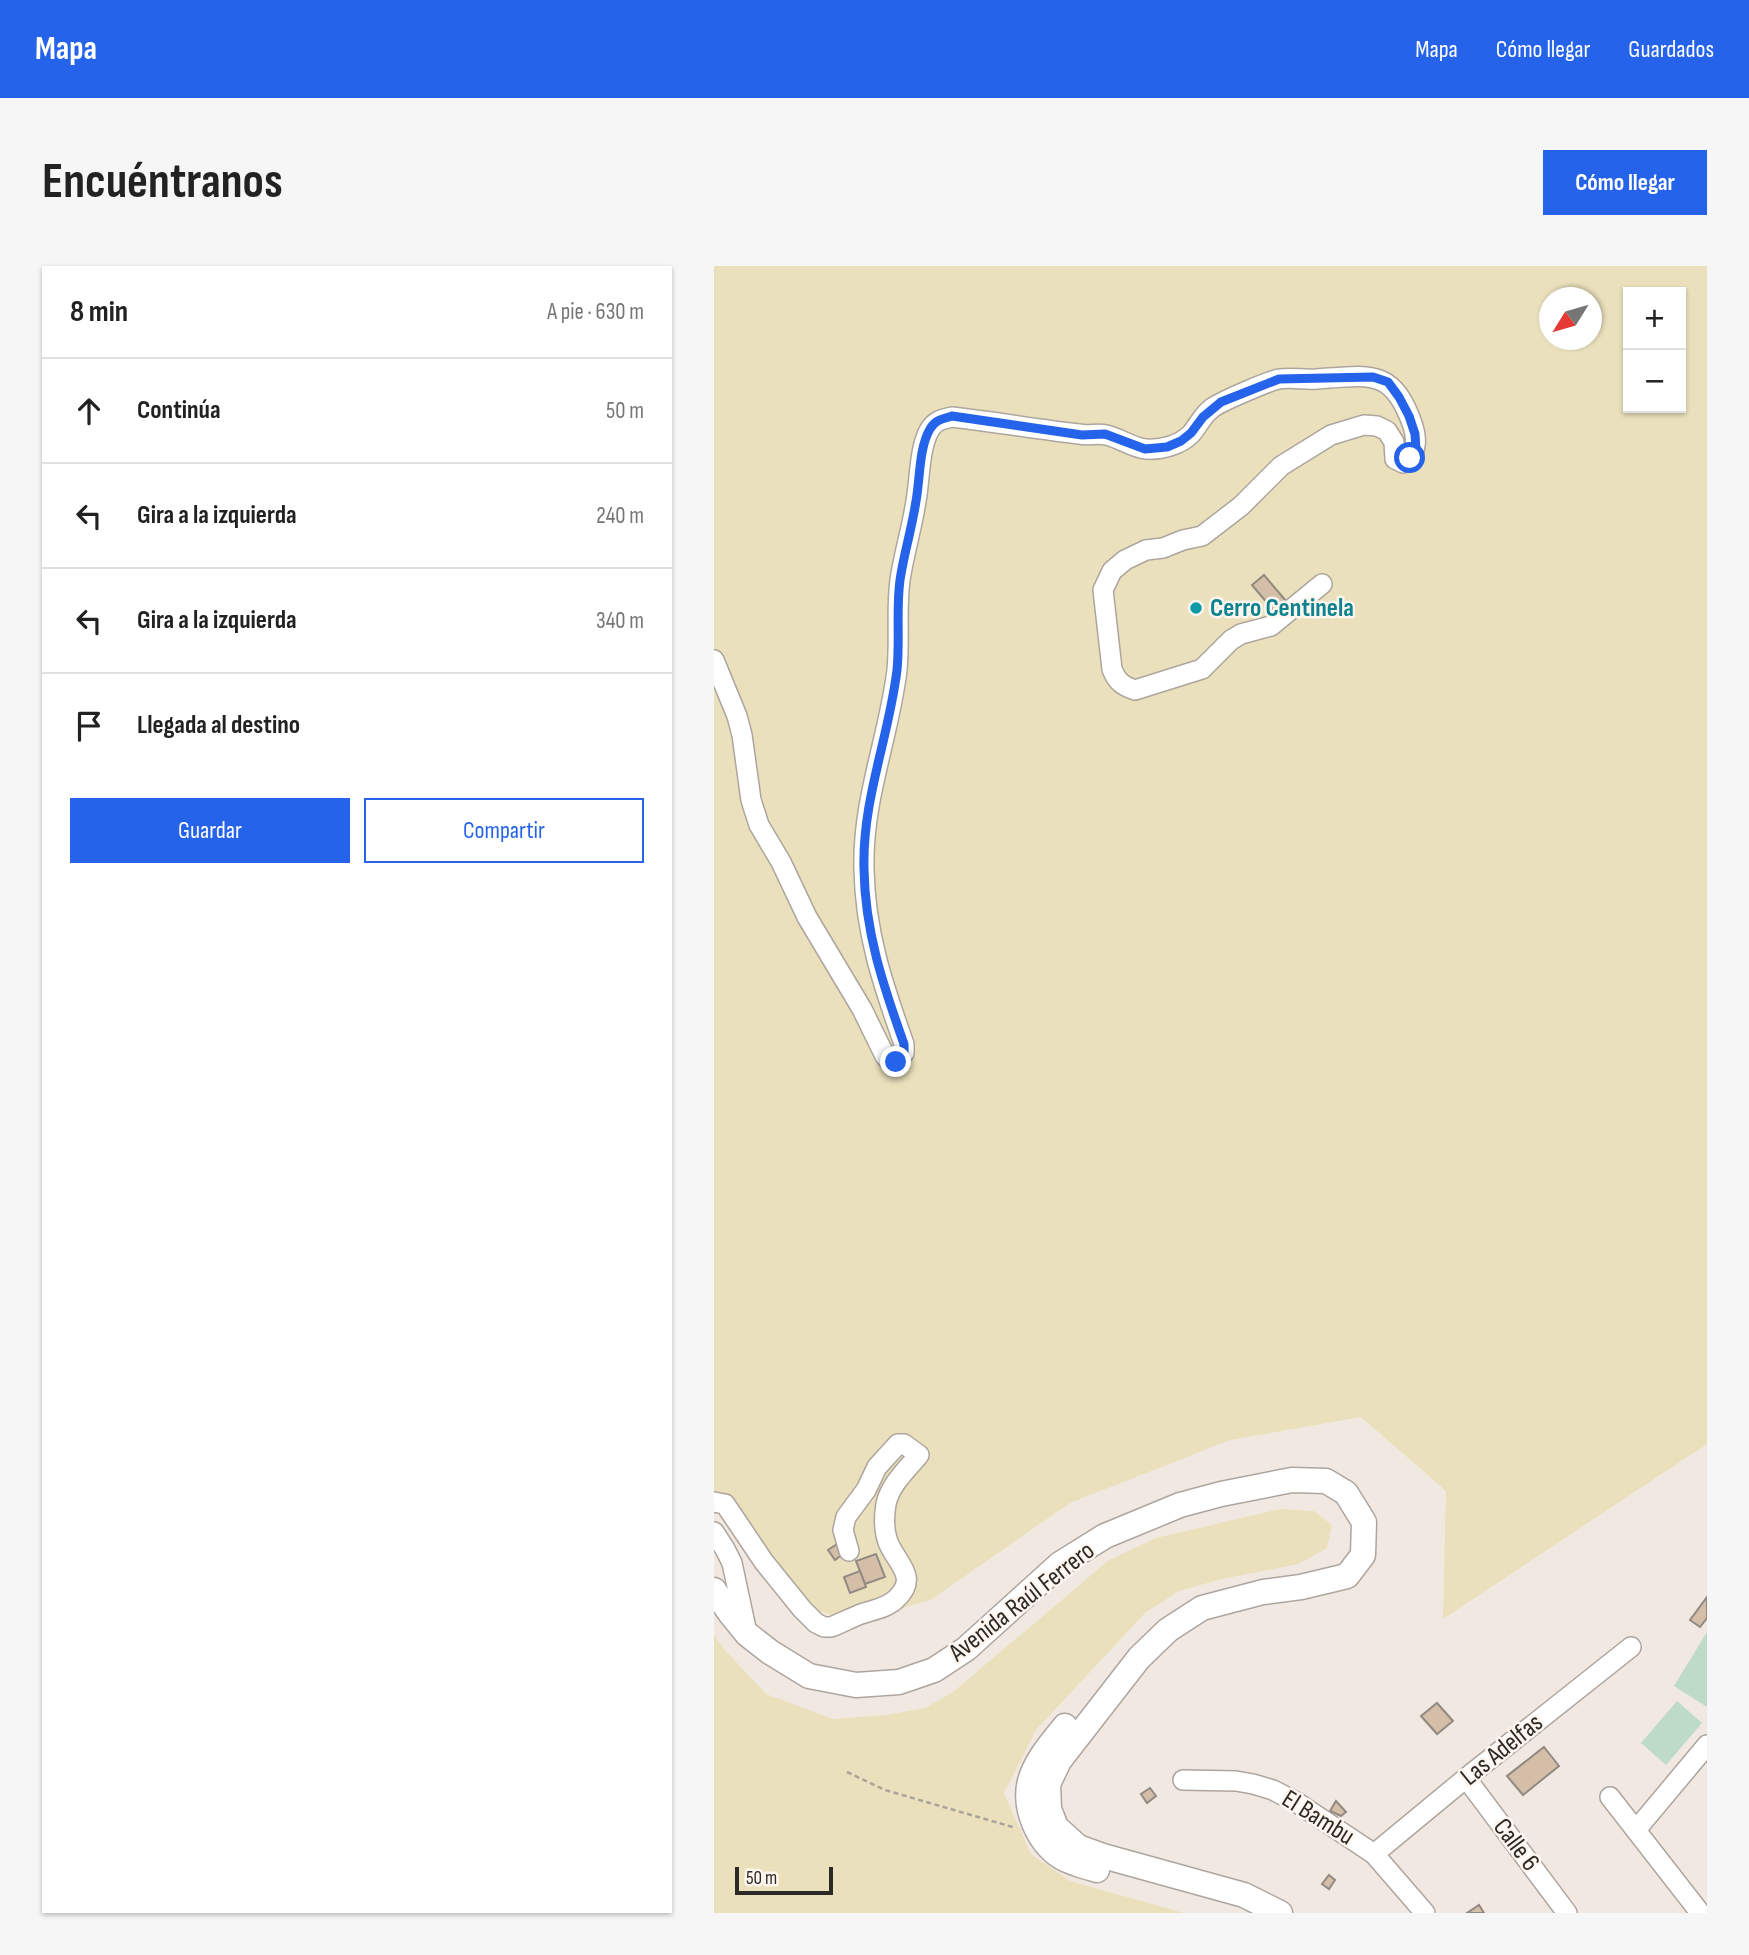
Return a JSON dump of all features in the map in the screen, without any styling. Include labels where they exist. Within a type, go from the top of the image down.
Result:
[{"type":"main road","name":"Avenida Raúl Ferrero","points":[[714,1590],[747,1634],[809,1676],[856,1685],[899,1682],[934,1670],[966,1649],[1060,1564],[1105,1536],[1180,1505],[1221,1494],[1292,1480],[1326,1481],[1346,1493],[1364,1522],[1363,1555],[1347,1576],[1301,1587],[1263,1592],[1202,1608],[1168,1630],[1139,1658],[1059,1761],[1048,1784],[1049,1809],[1056,1827],[1078,1847],[1244,1895],[1280,1913]]},
{"type":"main road","name":"Avenida Raúl Ferrero","points":[[714,1615],[737,1643],[760,1663],[804,1688],[854,1696],[899,1692],[937,1682],[975,1659],[1068,1573],[1108,1545],[1182,1516],[1231,1503],[1314,1493],[1333,1504],[1346,1524],[1349,1547],[1336,1564],[1259,1578],[1199,1595],[1162,1616],[1131,1644],[1042,1755],[1030,1782],[1029,1807],[1038,1834],[1061,1857],[1091,1869],[1240,1907],[1253,1913]]},
{"type":"street","points":[[714,660],[737,716],[751,800],[759,825],[781,862],[807,917],[862,1009],[885,1056],[891,1062],[896,1062],[904,1053],[904,1044],[875,957],[865,897],[865,834],[871,790],[897,668],[900,581],[916,502],[922,454],[929,430],[937,420],[952,416],[1082,435],[1105,434],[1145,449],[1167,447],[1181,441],[1221,402],[1279,379],[1352,376],[1373,377],[1388,382],[1404,406],[1415,434],[1416,450],[1403,463],[1395,458],[1394,442],[1387,431],[1377,426],[1364,425],[1331,435],[1282,466],[1241,506],[1202,536],[1163,548],[1146,550],[1125,559],[1112,571],[1103,590],[1115,678],[1135,691],[1202,669],[1231,640],[1241,634],[1271,626],[1322,584]]},
{"type":"street","points":[[714,1502],[725,1504],[764,1562],[802,1609],[816,1623],[824,1627],[831,1626],[894,1602],[904,1590],[904,1567],[888,1543],[885,1524],[886,1504],[890,1493],[897,1480],[919,1455],[904,1444],[898,1444],[877,1467],[866,1490],[846,1517],[843,1530],[849,1551]]},
{"type":"street","points":[[714,1532],[732,1563],[747,1634]]},
{"type":"street","name":"Las Adelfas","points":[[1374,1854],[1631,1647]]},
{"type":"street","points":[[1636,1830],[1707,1745]]},
{"type":"street","name":"Calle 6","points":[[1466,1778],[1567,1913]]},
{"type":"street","name":"El Bambu","points":[[1183,1780],[1236,1781],[1273,1790],[1296,1802],[1374,1854],[1425,1913]]},
{"type":"street","points":[[1610,1797],[1700,1908]]},
{"type":"path","points":[[847,1772],[885,1790],[1015,1828]]},
{"type":"green space","points":[[1707,1632],[1707,1707],[1674,1686]]},
{"type":"green space","points":[[1677,1701],[1702,1723],[1666,1765],[1641,1743]]},
{"type":"sand","points":[[714,266],[1707,266],[1707,1444],[1443,1619],[1446,1491],[1361,1417],[1230,1440],[1070,1503],[932,1599],[858,1623],[789,1602],[714,1500]]},
{"type":"sand","points":[[1280,1509],[1314,1511],[1332,1525],[1327,1548],[1299,1564],[1222,1579],[1179,1591],[1145,1613],[1036,1730],[1004,1793],[1031,1854],[1070,1881],[1184,1913],[714,1913],[714,1635],[766,1694],[833,1719],[886,1715],[925,1708],[953,1692],[1109,1560],[1156,1538]]},
{"type":"building","points":[[1264,575],[1286,601],[1274,611],[1252,585]]},
{"type":"building","points":[[837,1544],[844,1553],[835,1560],[828,1550]]},
{"type":"building","points":[[876,1554],[885,1577],[865,1584],[856,1561]]},
{"type":"building","points":[[860,1571],[866,1587],[850,1593],[844,1577]]},
{"type":"building","points":[[1707,1597],[1707,1618],[1700,1627],[1690,1620]]},
{"type":"building","points":[[1437,1703],[1453,1721],[1437,1734],[1421,1716]]},
{"type":"building","points":[[1544,1747],[1559,1766],[1523,1795],[1507,1776]]},
{"type":"building","points":[[1150,1788],[1156,1796],[1147,1803],[1141,1794]]},
{"type":"building","points":[[1336,1801],[1346,1812],[1341,1816],[1330,1811]]},
{"type":"building","points":[[1329,1875],[1335,1880],[1329,1889],[1322,1884]]},
{"type":"building","points":[[1479,1905],[1484,1913],[1467,1913]]},
{"type":"place","name":"Cerro Centinela","points":[[1196,608]]},
{"type":"route","points":[[896,1062],[904,1053],[904,1044],[875,957],[865,897],[865,834],[871,790],[897,668],[900,581],[916,502],[922,454],[929,430],[937,420],[952,416],[1082,435],[1105,434],[1145,449],[1167,447],[1191,433],[1203,417],[1221,402],[1279,379],[1373,377],[1388,382],[1409,416],[1415,434],[1416,450],[1410,458]]}]
